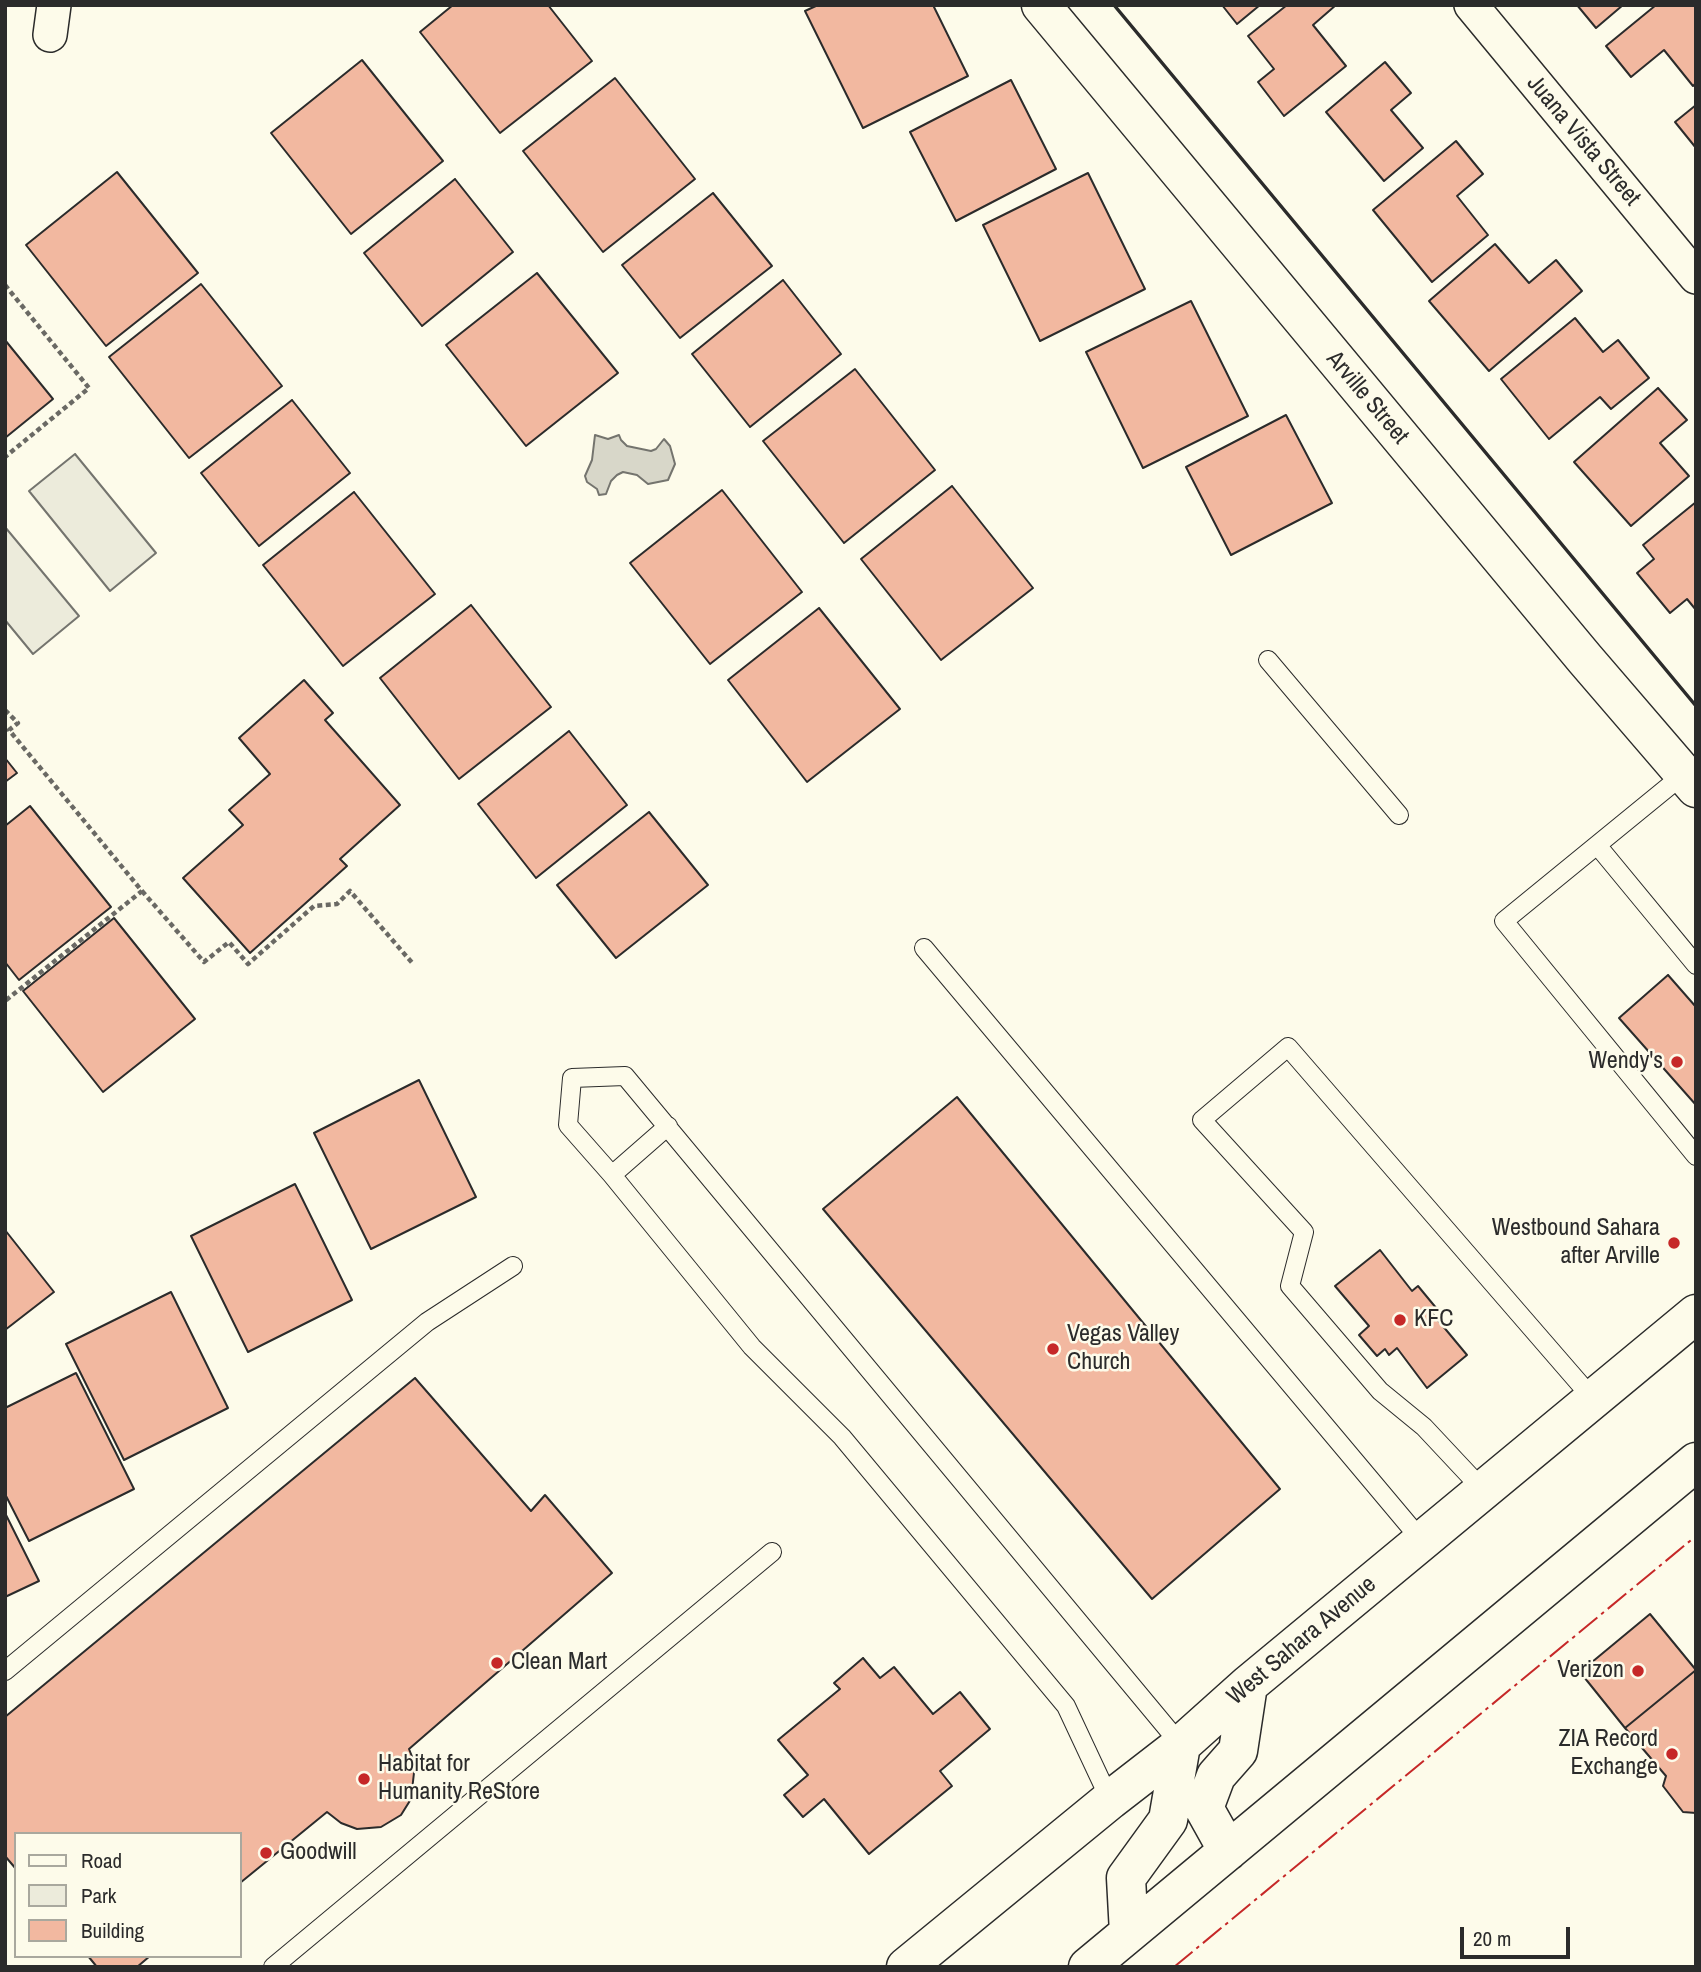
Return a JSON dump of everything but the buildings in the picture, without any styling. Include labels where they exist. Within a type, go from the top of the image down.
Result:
[{"type":"main road","name":"Arville Street","points":[[1041,5],[1584,659],[1690,781]]},
{"type":"main road","name":"West Sahara Avenue","points":[[906,1967],[1181,1745],[1248,1685],[1696,1314]]},
{"type":"main road","points":[[1088,1967],[1696,1462]]},
{"type":"main road","points":[[1228,1851],[1204,1808],[1216,1776],[1238,1751],[1248,1685]]},
{"type":"main road","points":[[1129,1933],[1126,1878],[1168,1820],[1181,1745]]},
{"type":"street","name":"Juana Vista Street","points":[[1471,5],[1696,277]]},
{"type":"lane","points":[[1268,660],[1399,815]]},
{"type":"lane","points":[[1690,781],[1597,845],[1504,921],[1696,1156]]},
{"type":"lane","points":[[1597,845],[1696,965]]},
{"type":"lane","points":[[923,948],[1422,1541]]},
{"type":"lane","points":[[1483,1490],[1424,1427],[1380,1391],[1290,1286],[1304,1232],[1202,1120],[1288,1047],[1592,1399]]},
{"type":"lane","points":[[1110,1800],[1066,1706],[842,1437],[752,1346],[568,1125],[572,1078],[625,1076],[1181,1745]]},
{"type":"lane","points":[[612,1175],[668,1126]]},
{"type":"lane","points":[[5,1671],[427,1322],[513,1266]]},
{"type":"lane","points":[[274,1967],[772,1552]]},
{"type":"path","points":[[5,285],[89,388],[5,457]]},
{"type":"path","points":[[5,710],[18,723],[9,730],[204,962],[229,942],[248,964],[314,906],[337,904],[350,891],[414,965]]},
{"type":"path","points":[[5,1001],[142,891]]},
{"type":"green space","points":[[75,454],[156,553],[110,591],[29,491]]},
{"type":"green space","points":[[5,527],[79,616],[33,654],[5,620]]},
{"type":"shaded area","points":[[595,435],[608,439],[619,435],[627,446],[651,451],[664,439],[670,446],[675,464],[668,480],[648,484],[637,475],[623,472],[611,481],[606,494],[599,495],[585,476],[592,460]]},
{"type":"wall","points":[[1114,5],[1696,706]]},
{"type":"power","points":[[1174,1967],[1696,1536]]},
{"type":"place","name":"Wendy's","points":[[1677,1062]]},
{"type":"place","name":"Westbound Sahara after Arville","points":[[1674,1243]]},
{"type":"place","name":"KFC","points":[[1400,1320]]},
{"type":"place","name":"Vegas Valley Church","points":[[1053,1349]]},
{"type":"place","name":"Clean Mart","points":[[497,1663]]},
{"type":"place","name":"Verizon","points":[[1638,1671]]},
{"type":"place","name":"ZIA Record Exchange","points":[[1672,1754]]},
{"type":"place","name":"Habitat for Humanity ReStore","points":[[364,1779]]},
{"type":"place","name":"Goodwill","points":[[266,1853]]}]
